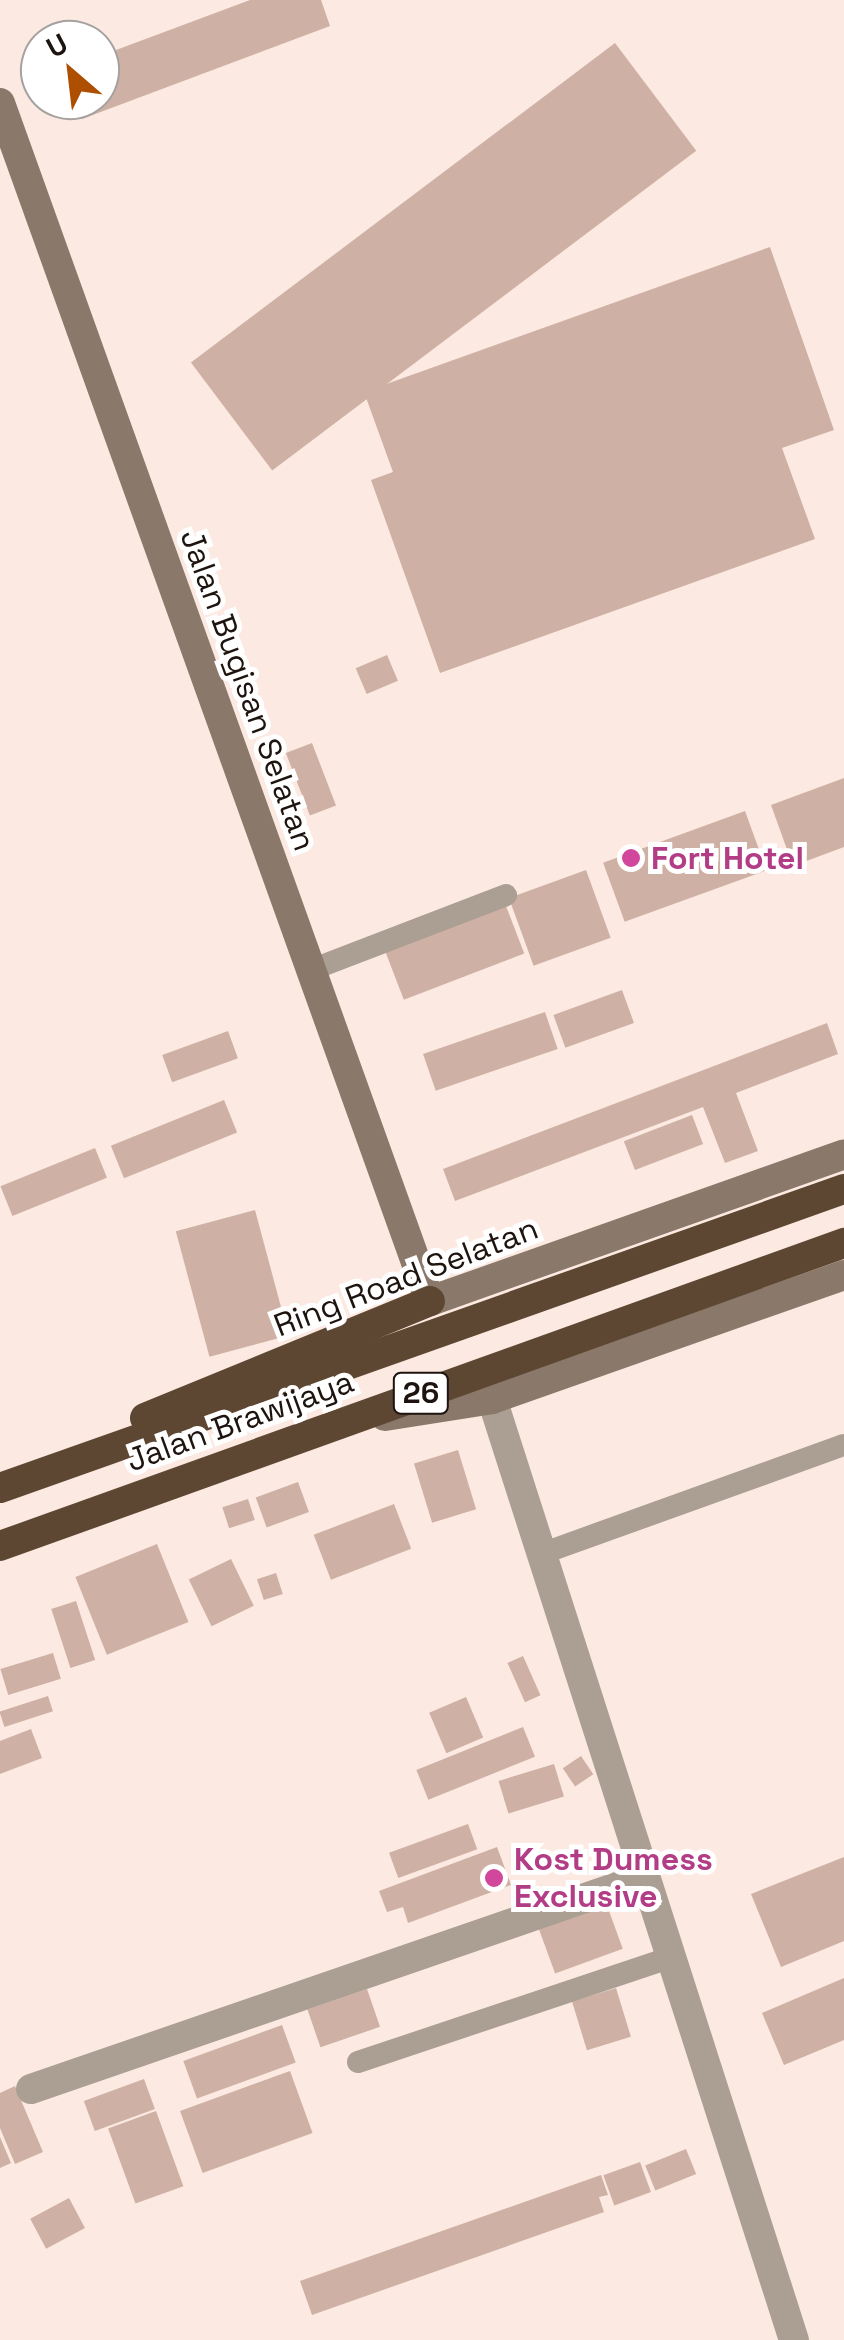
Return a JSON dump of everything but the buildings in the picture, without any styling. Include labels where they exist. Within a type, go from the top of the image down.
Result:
[{"type":"highway","name":"Jalan Brawijaya","points":[[0,1485],[844,1189]]},
{"type":"highway","name":"Jalan Brawijaya","points":[[0,1546],[325,1426],[844,1243]]},
{"type":"highway","name":"Ring Road Selatan","points":[[0,1485],[430,1301]]},
{"type":"street","name":"Jalan Bugisan Selatan","points":[[0,103],[430,1301]]},
{"type":"street","name":"Ring Road Selatan","points":[[430,1301],[844,1154]]},
{"type":"street","points":[[325,1426],[492,1399],[844,1275]]},
{"type":"street","points":[[492,1399],[794,2340]]},
{"type":"street","points":[[31,2090],[643,1878]]},
{"type":"lane","points":[[311,970],[506,895]]},
{"type":"lane","points":[[541,1554],[844,1445]]},
{"type":"lane","points":[[358,2062],[672,1957]]},
{"type":"place","name":"Fort Hotel","points":[[631,858]]},
{"type":"place","name":"Kost Dumess Exclusive","points":[[494,1878]]}]
